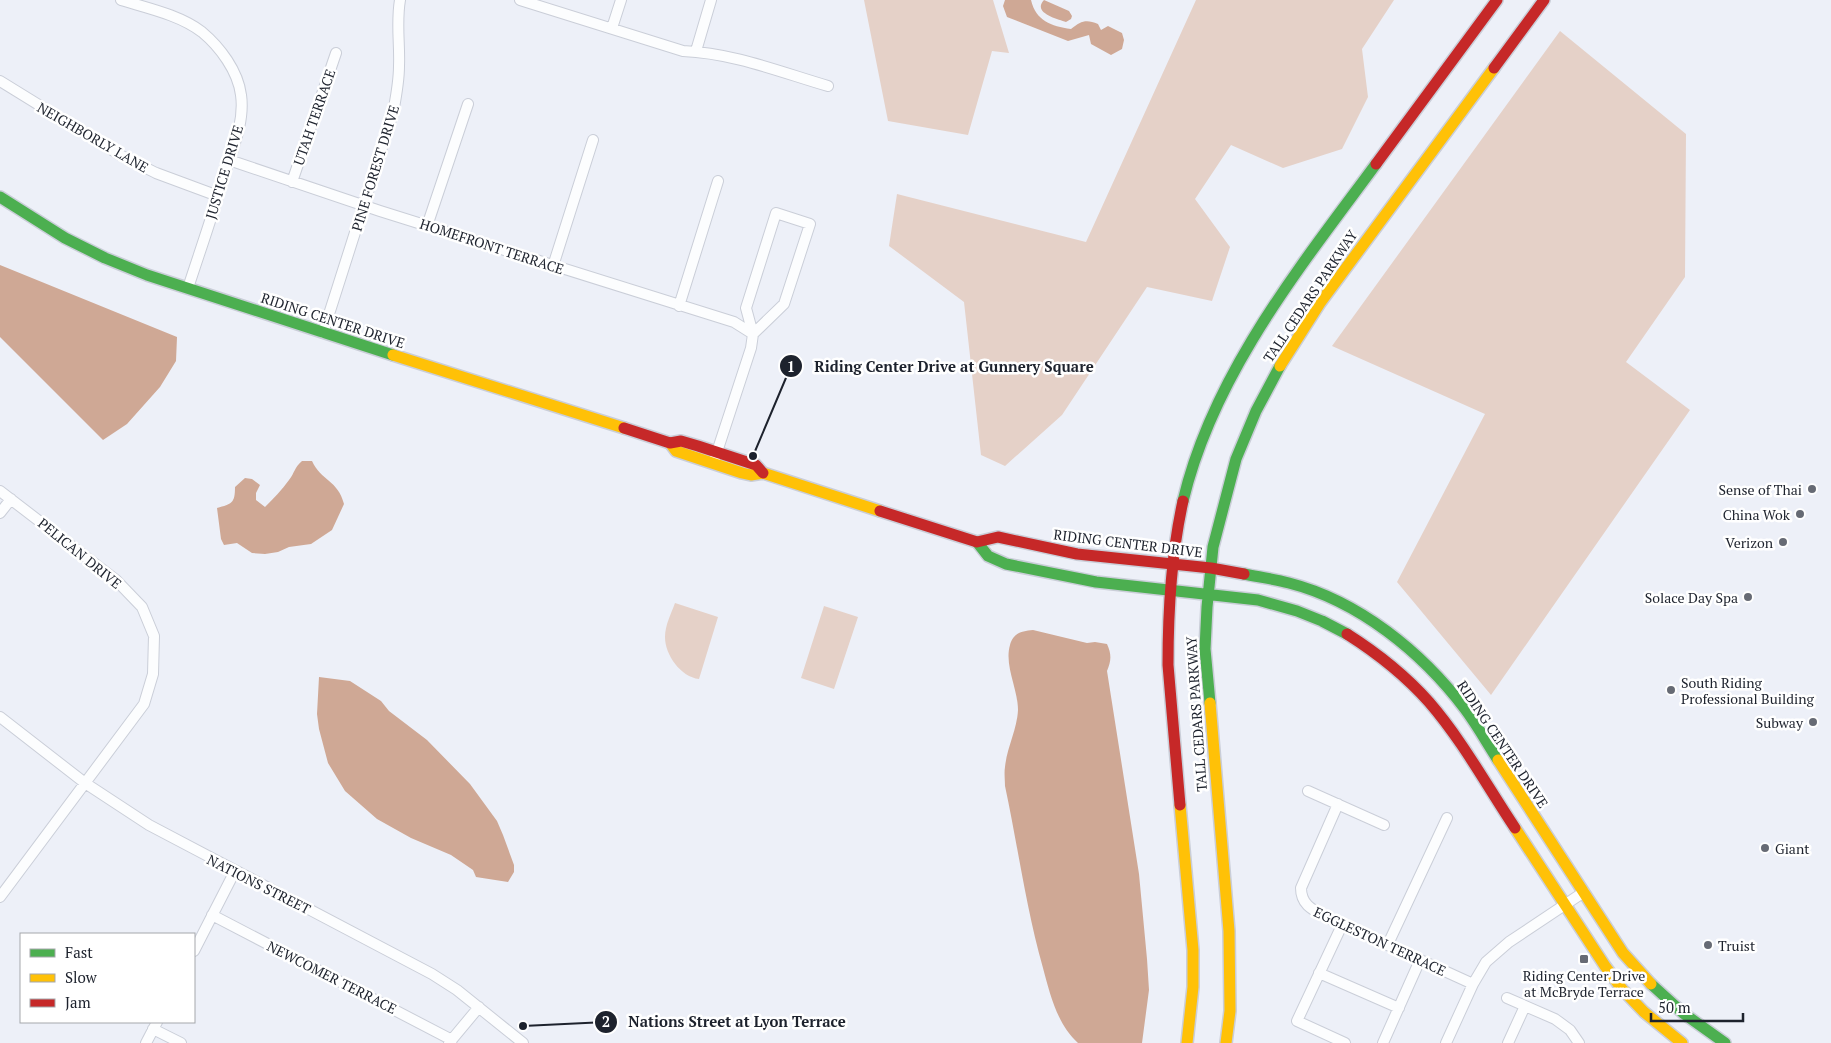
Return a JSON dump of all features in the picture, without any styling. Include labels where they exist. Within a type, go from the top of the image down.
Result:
[{"type":"street","name":"JUSTICE DRIVE","points":[[121,0],[188,23],[201,32],[220,50],[238,82],[241,96],[239,128],[188,288]]},
{"type":"street","name":"PINE FOREST DRIVE","points":[[323,332],[397,95],[399,65],[397,15],[400,0]]},
{"type":"street","points":[[520,0],[545,4],[683,51],[731,56],[828,86]]},
{"type":"street","points":[[612,28],[620,0]]},
{"type":"street","points":[[696,51],[711,0]]},
{"type":"street","name":"TALL CEDARS PARKWAY","points":[[1187,1043],[1193,987],[1193,950],[1168,665],[1172,564],[1184,499],[1194,466],[1219,400],[1268,314],[1333,222],[1497,0]]},
{"type":"street","name":"TALL CEDARS PARKWAY","points":[[1226,1043],[1230,1011],[1229,931],[1205,649],[1213,547],[1230,477],[1239,448],[1281,364],[1340,274],[1544,0]]},
{"type":"street","name":"UTAH TERRACE","points":[[292,182],[336,53]]},
{"type":"street","name":"NEIGHBORLY LANE","points":[[0,80],[120,155],[156,173],[218,196]]},
{"type":"street","points":[[427,226],[468,104]]},
{"type":"street","points":[[553,266],[593,140]]},
{"type":"street","name":"HOMEFRONT TERRACE","points":[[229,160],[427,226],[734,322],[753,334]]},
{"type":"street","points":[[679,306],[718,181]]},
{"type":"street","name":"RIDING CENTER DRIVE","points":[[0,197],[65,238],[105,258],[188,288],[670,443],[681,441],[716,455],[756,465],[763,473]]},
{"type":"street","points":[[716,455],[752,348],[753,334],[746,308],[776,213],[810,224],[784,304],[753,334]]},
{"type":"street","name":"RIDING CENTER DRIVE","points":[[670,443],[676,451],[742,473],[751,475],[763,473],[977,542],[998,537],[1078,554],[1211,568],[1289,583],[1313,591],[1341,604],[1398,639],[1438,676],[1466,710],[1624,953],[1653,989],[1685,1016],[1725,1043]]},
{"type":"street","name":"PELICAN DRIVE","points":[[0,491],[116,580],[142,607],[154,636],[153,674],[144,704],[0,897]]},
{"type":"street","points":[[0,513],[11,499]]},
{"type":"street","name":"RIDING CENTER DRIVE","points":[[977,542],[989,557],[1013,565],[1080,578],[1243,597],[1272,603],[1307,615],[1352,637],[1379,655],[1404,675],[1426,697],[1445,722],[1565,906],[1622,989],[1644,1012],[1682,1043]]},
{"type":"street","name":"NATIONS STREET","points":[[0,717],[85,783],[149,825],[432,974],[523,1043]]},
{"type":"street","points":[[1308,791],[1384,825]]},
{"type":"street","name":"EGGLESTON TERRACE","points":[[1338,804],[1303,882],[1301,893],[1305,903],[1312,910],[1472,984]]},
{"type":"street","points":[[1388,944],[1447,818]]},
{"type":"street","points":[[195,948],[235,871]]},
{"type":"street","points":[[1446,1043],[1472,984],[1482,967],[1498,951],[1584,892]]},
{"type":"street","name":"NEWCOMER TERRACE","points":[[212,915],[450,1041]]},
{"type":"street","points":[[1342,924],[1298,1021],[1345,1043]]},
{"type":"street","points":[[1383,1043],[1420,960]]},
{"type":"street","points":[[1319,973],[1399,1008]]},
{"type":"street","points":[[1507,998],[1564,1025],[1579,1043]]},
{"type":"street","points":[[1508,1043],[1525,1006]]},
{"type":"street","points":[[450,1041],[478,1007]]},
{"type":"street","points":[[146,1043],[155,1025],[181,1043]]},
{"type":"shaded area","points":[[864,0],[993,0],[1009,53],[992,51],[968,135],[888,121]]},
{"type":"shaded area","points":[[1005,0],[1031,0],[1033,7],[1041,18],[1057,26],[1071,29],[1087,21],[1098,24],[1101,30],[1108,26],[1122,33],[1124,40],[1122,49],[1111,55],[1091,44],[1089,35],[1068,41],[1007,17],[1003,6]]},
{"type":"shaded area","points":[[1044,0],[1069,11],[1072,16],[1071,19],[1066,22],[1047,15],[1041,8]]},
{"type":"shaded area","points":[[1196,0],[1394,0],[1362,49],[1368,97],[1342,149],[1283,168],[1231,145],[1195,199],[1230,247],[1212,301],[1147,287],[1062,415],[1005,466],[981,455],[964,302],[889,246],[897,194],[1086,242]]},
{"type":"shaded area","points":[[1560,31],[1686,134],[1685,277],[1626,362],[1690,410],[1491,695],[1397,582],[1485,414],[1332,346]]},
{"type":"shaded area","points":[[0,265],[177,337],[176,361],[160,387],[127,424],[103,440],[0,337]]},
{"type":"shaded area","points":[[302,461],[312,461],[320,473],[334,485],[341,496],[344,504],[332,530],[311,544],[289,547],[278,552],[265,554],[252,553],[237,543],[224,545],[221,539],[217,508],[232,502],[235,487],[245,478],[252,479],[260,485],[256,493],[256,500],[265,507]]},
{"type":"shaded area","points":[[675,603],[718,617],[699,679],[680,670],[668,651],[665,633]]},
{"type":"shaded area","points":[[824,606],[858,617],[834,689],[801,678]]},
{"type":"shaded area","points":[[1033,630],[1087,643],[1107,644],[1110,651],[1107,671],[1139,874],[1147,959],[1149,990],[1142,1043],[1078,1043],[1060,1018],[1048,988],[1027,900],[1005,786],[1006,760],[1016,725],[1018,710],[1009,661],[1010,645],[1018,633]]},
{"type":"shaded area","points":[[319,677],[350,681],[381,701],[389,711],[427,740],[470,784],[497,821],[503,835],[514,865],[514,872],[508,882],[476,877],[473,870],[451,855],[411,838],[377,819],[345,791],[328,763],[319,729],[317,714]]},
{"type":"traffic: fast","points":[[1183,501],[1197,454],[1215,409],[1237,366],[1289,282],[1376,164]]},
{"type":"traffic: fast","points":[[0,197],[65,238],[105,258],[147,275],[393,355]]},
{"type":"traffic: fast","points":[[1210,703],[1205,649],[1213,547],[1236,459],[1256,411],[1280,366]]},
{"type":"traffic: fast","points":[[977,542],[988,556],[1006,564],[1096,582],[1258,600],[1297,611],[1347,634]]},
{"type":"traffic: fast","points":[[1244,574],[1315,591],[1340,602],[1387,631],[1409,649],[1448,688],[1469,715],[1498,760]]},
{"type":"traffic: fast","points":[[1651,984],[1683,1013],[1725,1043]]},
{"type":"traffic: slow","points":[[1280,366],[1320,303],[1494,68]]},
{"type":"traffic: slow","points":[[393,355],[624,428]]},
{"type":"traffic: slow","points":[[670,443],[676,451],[742,473],[751,475],[763,473],[880,511]]},
{"type":"traffic: slow","points":[[1210,703],[1229,931],[1230,1011],[1226,1043]]},
{"type":"traffic: slow","points":[[1498,760],[1623,953],[1651,984]]},
{"type":"traffic: slow","points":[[1180,805],[1193,950],[1193,987],[1187,1043]]},
{"type":"traffic: slow","points":[[1515,828],[1622,989],[1644,1012],[1682,1043]]},
{"type":"traffic: jam","points":[[1376,164],[1497,0]]},
{"type":"traffic: jam","points":[[1494,68],[1544,0]]},
{"type":"traffic: jam","points":[[624,428],[670,443],[681,441],[698,446],[756,465],[763,473]]},
{"type":"traffic: jam","points":[[1180,805],[1168,665],[1168,644],[1173,562],[1183,501]]},
{"type":"traffic: jam","points":[[880,511],[977,542],[998,537],[1077,554],[1211,568],[1244,574]]},
{"type":"traffic: jam","points":[[1347,634],[1390,665],[1429,702],[1463,747],[1515,828]]},
{"type":"place","name":"Riding Center Drive at Gunnery Square","points":[[753,456]]},
{"type":"place","name":"Sense of Thai","points":[[1812,489]]},
{"type":"place","name":"China Wok","points":[[1800,514]]},
{"type":"place","name":"Verizon","points":[[1783,542]]},
{"type":"place","name":"Solace Day Spa","points":[[1748,597]]},
{"type":"place","name":"South Riding Professional Building","points":[[1671,690]]},
{"type":"place","name":"Subway","points":[[1813,722]]},
{"type":"place","name":"Giant","points":[[1765,848]]},
{"type":"place","name":"Truist","points":[[1708,945]]},
{"type":"place","name":"Riding Center Drive at McBryde Terrace","points":[[1584,959]]},
{"type":"place","name":"Nations Street at Lyon Terrace","points":[[523,1026]]}]
